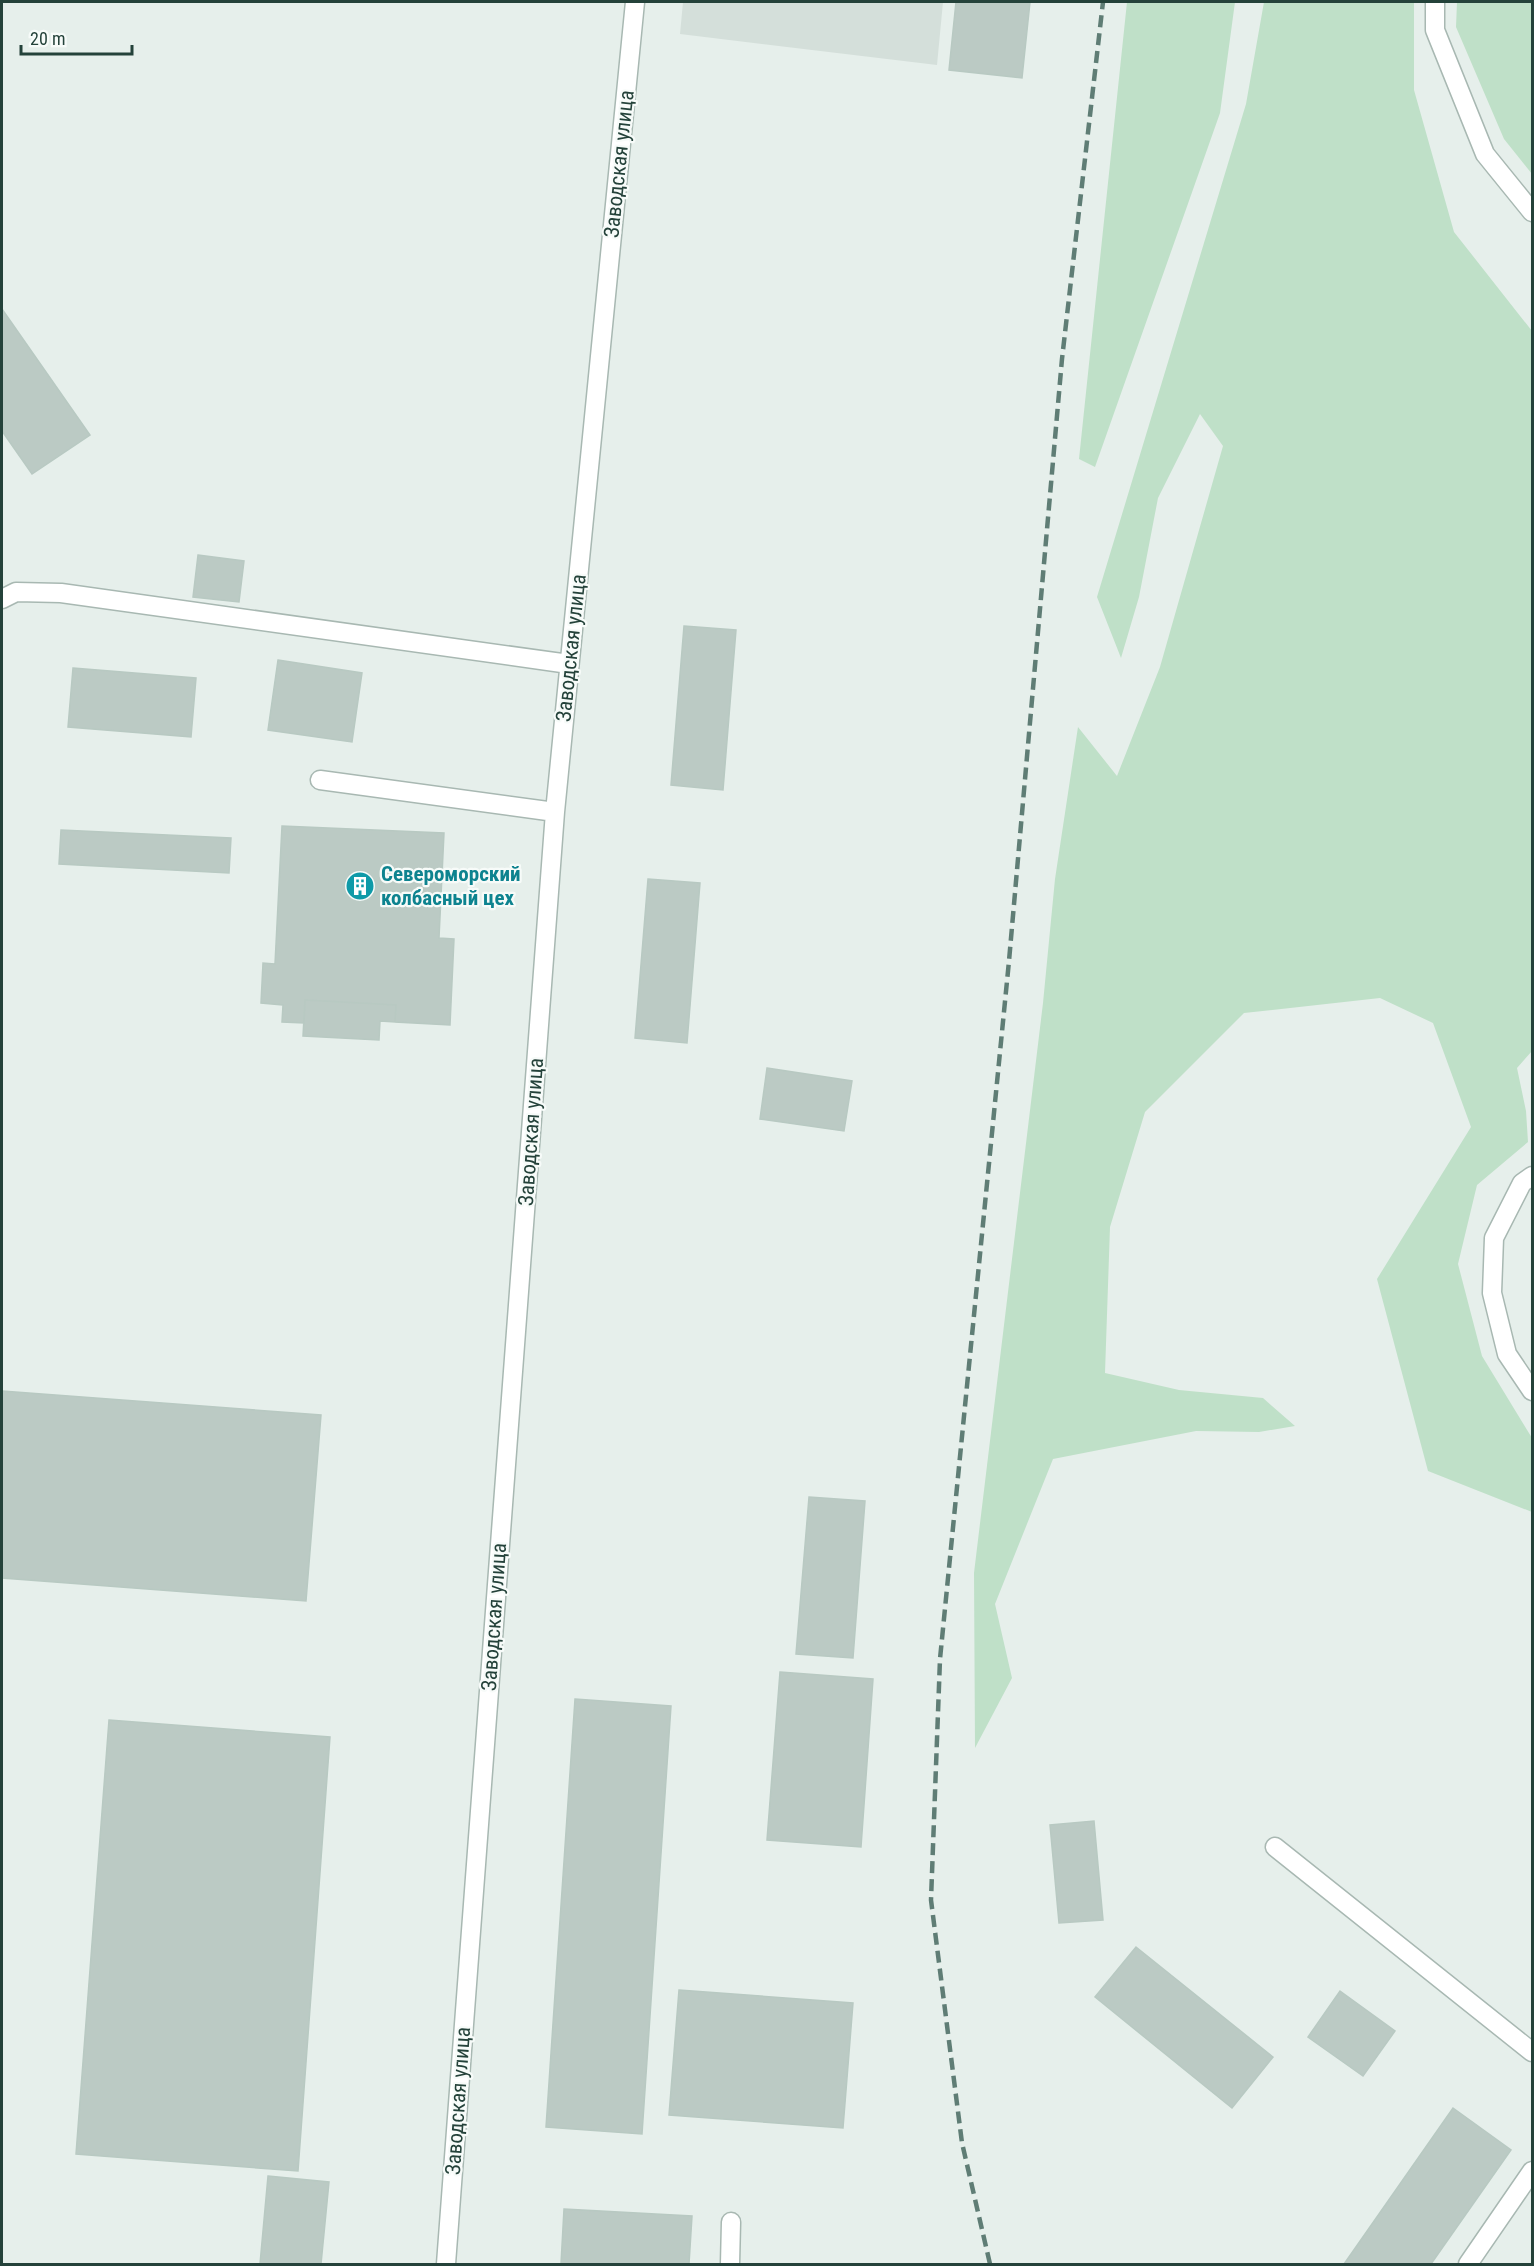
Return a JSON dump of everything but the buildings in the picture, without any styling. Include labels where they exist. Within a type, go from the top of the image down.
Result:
[{"type":"street","name":"Заводская улица","points":[[446,2265],[555,812],[635,2]]},
{"type":"street","points":[[1436,2],[1435,30],[1485,154],[1533,212]]},
{"type":"street","points":[[2,599],[16,592],[61,593],[569,664]]},
{"type":"street","points":[[320,780],[555,812]]},
{"type":"street","points":[[1533,1176],[1522,1183],[1494,1238],[1492,1293],[1507,1354],[1533,1391]]},
{"type":"street","points":[[1275,1847],[1533,2052]]},
{"type":"street","points":[[1468,2265],[1533,2171]]},
{"type":"street","points":[[730,2265],[731,2222]]},
{"type":"shaded area","points":[[683,2],[943,2],[937,65],[680,34]]},
{"type":"green space","points":[[1127,2],[1235,2],[1220,113],[1095,467],[1079,459]]},
{"type":"green space","points":[[1264,2],[1414,2],[1414,90],[1454,232],[1532,331],[1532,1051],[1517,1068],[1526,1111],[1528,1142],[1477,1185],[1458,1264],[1482,1356],[1532,1438],[1532,1512],[1428,1471],[1377,1279],[1471,1127],[1433,1023],[1380,998],[1244,1013],[1145,1112],[1110,1227],[1105,1373],[1179,1390],[1263,1398],[1295,1426],[1259,1432],[1196,1431],[1053,1459],[995,1604],[1012,1678],[975,1748],[974,1573],[1043,1003],[1055,879],[1078,727],[1117,776],[1160,667],[1223,446],[1200,414],[1158,498],[1139,597],[1121,658],[1097,597],[1246,104]]},
{"type":"green space","points":[[1457,2],[1532,2],[1532,174],[1504,139],[1456,27]]},
{"type":"railway","points":[[990,2264],[962,2143],[931,1900],[940,1659],[1009,961],[1062,359],[1103,2]]},
{"type":"place","name":"Североморский колбасный цех","points":[[360,886]]}]
